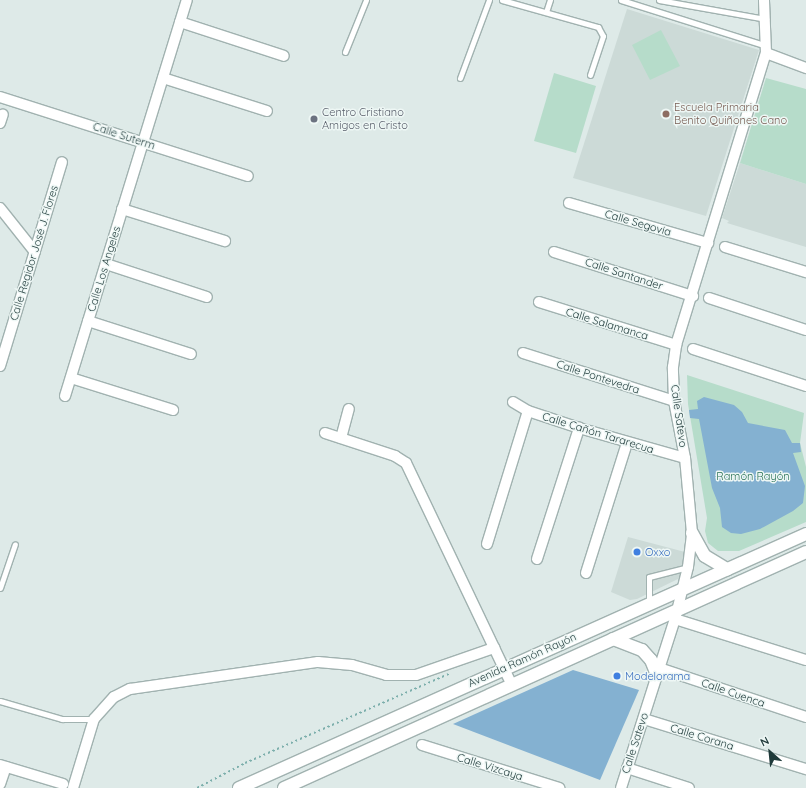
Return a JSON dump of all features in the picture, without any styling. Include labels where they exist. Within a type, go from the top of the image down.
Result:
[{"type":"main road","points":[[692,533],[705,556],[727,569]]},
{"type":"main road","name":"Avenida Ramón Rayón","points":[[239,788],[806,534]]},
{"type":"main road","name":"Avenida Ramón Rayón","points":[[284,788],[613,639],[677,614],[806,552]]},
{"type":"main road","points":[[613,639],[642,650],[658,671]]},
{"type":"street","name":"Calle Los Angeles","points":[[66,396],[142,142],[187,0]]},
{"type":"street","name":"Calle Satevo","points":[[621,788],[677,614],[688,567],[692,533],[685,458],[674,401],[673,367],[676,345],[693,296],[767,49],[764,0]]},
{"type":"street","points":[[180,22],[284,56]]},
{"type":"street","points":[[767,49],[806,68]]},
{"type":"street","points":[[163,78],[267,111]]},
{"type":"street","name":"Calle Suterm","points":[[0,97],[248,176]]},
{"type":"street","name":"Calle Regidor José J. Flores","points":[[0,366],[62,162]]},
{"type":"street","name":"Calle Segovia","points":[[569,202],[708,243]]},
{"type":"street","points":[[0,208],[35,252]]},
{"type":"street","points":[[122,209],[225,241]]},
{"type":"street","points":[[725,247],[806,272]]},
{"type":"street","name":"Calle Santander","points":[[554,252],[693,296]]},
{"type":"street","points":[[106,264],[207,297]]},
{"type":"street","points":[[709,298],[806,330]]},
{"type":"street","name":"Calle Salamanca","points":[[538,302],[676,345]]},
{"type":"street","points":[[88,321],[191,354]]},
{"type":"street","points":[[693,349],[806,386]]},
{"type":"street","name":"Calle Pontevedra","points":[[522,353],[674,401]]},
{"type":"street","points":[[71,378],[172,410]]},
{"type":"street","name":"Calle Cañón Tararecua","points":[[513,402],[528,411],[579,428],[627,443],[685,458]]},
{"type":"street","points":[[341,438],[349,409]]},
{"type":"street","points":[[487,544],[528,411]]},
{"type":"street","points":[[537,559],[579,428]]},
{"type":"street","points":[[325,433],[395,456],[406,463],[512,685]]},
{"type":"street","points":[[586,573],[627,443]]},
{"type":"street","points":[[677,614],[806,660]]},
{"type":"street","points":[[0,784],[3,766],[68,786],[94,719],[114,697],[144,685],[318,662],[352,665],[386,675],[400,677],[432,671],[494,648]]},
{"type":"street","name":"Calle Cuenca","points":[[658,671],[806,717]]},
{"type":"street","name":"Calle Corana","points":[[644,719],[806,769]]},
{"type":"street","name":"Calle Vizcaya","points":[[422,745],[559,788]]},
{"type":"street","points":[[627,768],[689,788]]},
{"type":"lane","points":[[345,52],[366,0]]},
{"type":"lane","points":[[460,78],[488,0]]},
{"type":"lane","points":[[502,0],[598,27],[602,30],[603,36],[590,75]]},
{"type":"lane","points":[[546,12],[550,0]]},
{"type":"lane","points":[[621,0],[767,49]]},
{"type":"lane","points":[[659,0],[766,19]]},
{"type":"lane","points":[[0,588],[15,544]]},
{"type":"lane","points":[[649,604],[649,577],[688,567]]},
{"type":"lane","points":[[0,701],[62,719],[94,719]]},
{"type":"path","points":[[197,788],[245,763],[436,682],[452,672]]},
{"type":"shaded area","name":"Escuela Primaria Benito Quiñones Cano","points":[[627,9],[759,50],[706,216],[573,178]]},
{"type":"shaded area","points":[[740,163],[806,184],[806,247],[727,223],[729,221],[722,218]]},
{"type":"shaded area","points":[[628,537],[685,552],[680,578],[637,599],[630,600],[611,592]]},
{"type":"green space","points":[[661,30],[680,66],[650,80],[632,45]]},
{"type":"green space","points":[[554,73],[596,86],[576,153],[534,141]]},
{"type":"green space","points":[[766,78],[806,89],[806,184],[740,163]]},
{"type":"green space","name":"Ramón Rayón","points":[[687,375],[804,413],[800,443],[806,467],[806,522],[739,551],[718,551],[708,543],[705,531],[707,518],[688,404]]},
{"type":"water","name":"Ramón Rayón","points":[[704,397],[734,405],[742,412],[748,423],[785,430],[792,443],[800,443],[801,452],[793,453],[805,486],[803,503],[793,511],[760,529],[741,534],[731,533],[722,527],[720,508],[712,488],[699,419],[690,418],[689,410],[698,409],[697,401]]},
{"type":"water","points":[[573,670],[639,690],[600,780],[453,724]]},
{"type":"place","name":"Escuela Primaria Benito Quiñones Cano","points":[[666,114]]},
{"type":"place","name":"Centro Cristiano Amigos en Cristo","points":[[314,119]]},
{"type":"place","name":"Oxxo","points":[[637,552]]},
{"type":"place","name":"Modelorama","points":[[617,676]]}]
